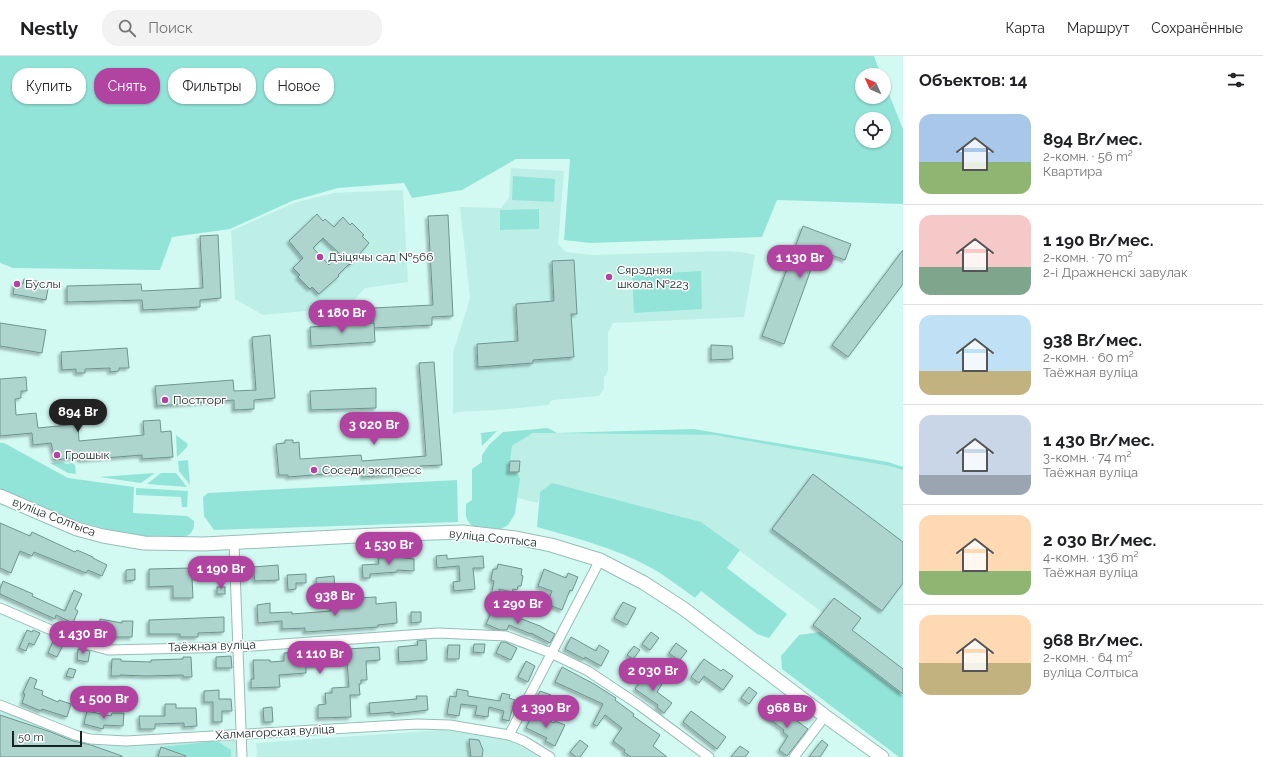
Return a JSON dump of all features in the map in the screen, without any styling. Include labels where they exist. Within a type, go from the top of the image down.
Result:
[{"type":"main road","name":"вуліца Солтыса","points":[[0,496],[70,526],[103,536],[144,543],[234,543],[375,535],[463,532],[516,538],[551,544],[600,560],[644,583],[684,609],[824,716],[882,757]]},
{"type":"street","points":[[234,543],[242,757]]},
{"type":"street","points":[[509,736],[600,560]]},
{"type":"street","name":"Таёжная вуліца","points":[[0,608],[79,642],[108,650],[239,647],[438,633],[506,636],[551,653],[588,671],[639,705],[709,757]]},
{"type":"street","name":"Халмагорская вуліца","points":[[0,705],[75,735],[90,739],[126,741],[417,724],[450,725],[509,736],[524,741],[550,757]]},
{"type":"street","points":[[794,757],[824,716]]},
{"type":"shaded area","name":"Сярэдняя школа №223","points":[[511,168],[564,171],[558,244],[566,252],[591,255],[725,251],[742,252],[755,255],[744,317],[613,323],[608,333],[608,370],[604,377],[604,389],[599,396],[552,400],[548,405],[457,412],[453,414],[453,353],[470,298],[460,207],[501,208],[509,198]]},
{"type":"shaded area","name":"Дзіцячы сад №566","points":[[403,190],[408,282],[365,288],[348,307],[263,315],[235,299],[231,231],[294,203],[334,193]]},
{"type":"shaded area","points":[[533,433],[714,435],[889,466],[903,470],[902,693],[813,625],[823,613],[701,522],[540,492],[538,503],[517,498],[520,479],[509,472],[512,446]]},
{"type":"shaded area","points":[[0,711],[102,746],[246,737],[247,757],[0,757]]},
{"type":"shaded area","points":[[443,730],[510,740],[539,757],[257,757],[256,743]]},
{"type":"green space","points":[[0,56],[874,56],[878,68],[855,68],[855,104],[891,104],[891,99],[903,129],[903,204],[777,200],[762,237],[590,243],[564,240],[570,159],[516,159],[462,190],[412,198],[404,183],[338,188],[292,201],[230,229],[172,237],[160,270],[13,268],[0,263]]},
{"type":"green space","points":[[513,176],[555,179],[554,202],[512,200]]},
{"type":"green space","points":[[539,209],[539,229],[500,230],[500,210]]},
{"type":"green space","points":[[701,271],[702,309],[634,313],[632,275]]},
{"type":"green space","points":[[548,428],[557,433],[694,429],[888,462],[903,467],[903,470],[889,466],[714,435],[533,433],[512,446],[509,471],[517,472],[520,479],[515,514],[508,525],[501,529],[473,526],[470,524],[467,519],[466,504],[472,500],[472,469],[482,462],[482,455],[489,445],[503,432]]},
{"type":"green space","points":[[497,431],[482,446],[481,433]]},
{"type":"green space","points":[[176,435],[188,444],[177,457]]},
{"type":"green space","points":[[0,443],[4,443],[68,478],[134,487],[133,513],[187,516],[194,521],[192,531],[189,535],[184,537],[146,537],[113,531],[80,522],[6,492],[0,489]]},
{"type":"green space","points":[[188,460],[190,485],[179,471],[178,461]]},
{"type":"green space","points":[[63,462],[66,464],[72,463],[75,465],[76,474],[68,473],[50,463]]},
{"type":"green space","points":[[155,473],[141,483],[99,477]]},
{"type":"green space","points":[[161,473],[176,473],[187,487],[147,484]]},
{"type":"green space","points":[[457,480],[458,522],[214,530],[204,516],[203,497],[208,493]]},
{"type":"green space","points":[[552,483],[701,522],[740,550],[727,568],[787,614],[769,638],[757,634],[701,591],[695,598],[660,573],[631,558],[600,546],[537,527],[540,492]]},
{"type":"green space","points":[[136,488],[188,491],[187,507],[182,507],[181,497],[136,495]]},
{"type":"green space","points":[[820,632],[903,695],[903,757],[899,757],[782,669],[781,656],[799,635]]},
{"type":"green space","points":[[217,741],[231,750],[231,757],[189,757],[161,747]]},
{"type":"building","points":[[317,214],[323,221],[325,219],[334,227],[343,217],[350,225],[352,223],[364,235],[362,236],[369,243],[350,265],[349,264],[338,275],[339,276],[319,294],[312,287],[310,289],[298,277],[300,275],[293,268],[303,258],[289,241]],"holes":[[[323,238],[340,254],[329,265],[313,248]]]},
{"type":"building","points":[[448,215],[453,316],[432,317],[432,325],[374,328],[373,308],[433,305],[428,216]]},
{"type":"building","points":[[803,226],[851,244],[845,260],[818,250],[784,344],[762,336]]},
{"type":"building","points":[[218,235],[221,298],[200,300],[200,307],[143,310],[142,300],[67,302],[67,286],[141,284],[142,291],[203,288],[200,236]]},
{"type":"building","points":[[903,250],[903,284],[848,357],[832,345]]},
{"type":"building","points":[[574,260],[577,314],[571,314],[574,357],[533,360],[533,363],[478,367],[477,344],[518,341],[516,304],[554,301],[552,261]]},
{"type":"building","points":[[24,279],[49,283],[46,300],[13,294],[15,282],[23,284]]},
{"type":"building","points":[[0,323],[46,330],[42,353],[0,346]]},
{"type":"building","points":[[374,323],[375,342],[311,346],[310,327]]},
{"type":"building","points":[[270,335],[275,398],[254,400],[254,409],[234,410],[234,400],[157,406],[155,386],[233,380],[234,391],[256,390],[252,337]]},
{"type":"building","points":[[711,345],[732,346],[733,359],[711,360]]},
{"type":"building","points":[[127,348],[129,368],[119,368],[119,371],[110,372],[110,368],[85,369],[85,373],[76,373],[76,369],[62,370],[61,352]]},
{"type":"building","points":[[434,362],[442,465],[420,466],[420,472],[363,477],[362,471],[288,477],[288,475],[279,475],[276,444],[285,443],[285,440],[293,440],[293,443],[299,442],[300,459],[361,455],[362,461],[426,456],[419,363]]},
{"type":"building","points":[[26,377],[27,391],[21,391],[21,398],[15,399],[16,415],[36,413],[38,428],[78,424],[79,441],[144,435],[143,421],[160,420],[161,432],[171,431],[173,457],[142,459],[142,455],[80,460],[80,457],[55,460],[51,443],[33,445],[32,433],[0,436],[0,379]]},
{"type":"building","points":[[376,388],[376,408],[311,410],[310,391]]},
{"type":"building","points":[[510,461],[520,461],[519,472],[509,472]]},
{"type":"building","points":[[813,474],[903,542],[903,583],[882,611],[772,529]]},
{"type":"building","points":[[0,523],[30,536],[32,532],[75,552],[77,550],[93,557],[107,565],[102,576],[88,570],[86,573],[34,552],[32,556],[20,551],[11,573],[0,568]]},
{"type":"building","points":[[447,555],[447,559],[483,556],[484,568],[473,568],[475,589],[454,591],[453,582],[460,581],[459,566],[437,568],[436,556]]},
{"type":"building","points":[[396,557],[414,559],[414,571],[397,570],[397,572],[370,574],[370,578],[363,578],[362,565],[379,564],[378,558]]},
{"type":"building","points":[[498,564],[522,569],[521,575],[523,576],[521,586],[518,586],[517,590],[513,589],[512,592],[499,589],[500,600],[490,601],[494,581],[491,580],[493,569],[497,569]]},
{"type":"building","points":[[278,565],[279,580],[255,581],[253,567]]},
{"type":"building","points":[[217,568],[217,577],[192,577],[193,598],[173,598],[173,586],[149,587],[149,569]]},
{"type":"building","points":[[135,569],[135,580],[126,581],[126,570]]},
{"type":"building","points":[[544,569],[566,578],[568,573],[578,577],[572,591],[570,590],[562,610],[547,604],[552,591],[538,586]]},
{"type":"building","points":[[306,574],[306,583],[296,583],[296,589],[288,590],[287,575]]},
{"type":"building","points":[[334,576],[335,590],[317,592],[316,578]]},
{"type":"building","points":[[3,581],[33,594],[32,596],[65,611],[74,590],[82,594],[75,609],[78,611],[73,623],[56,615],[55,619],[0,594]]},
{"type":"building","points":[[217,587],[225,587],[225,594],[217,594]]},
{"type":"building","points":[[376,597],[376,604],[396,602],[397,623],[378,625],[378,627],[305,632],[305,628],[282,629],[282,621],[258,623],[257,605],[270,603],[270,613],[292,612],[292,614],[331,611],[330,606],[356,604],[355,598]]},
{"type":"building","points":[[834,598],[861,618],[852,630],[903,669],[903,694],[813,625]]},
{"type":"building","points":[[623,602],[636,608],[627,625],[614,618]]},
{"type":"building","points":[[493,608],[540,626],[555,634],[550,643],[531,633],[509,625],[507,630],[500,630],[486,624]]},
{"type":"building","points":[[411,612],[421,612],[421,622],[411,623]]},
{"type":"building","points":[[224,617],[224,632],[198,633],[198,637],[180,637],[180,634],[149,634],[149,620]]},
{"type":"building","points":[[100,619],[122,623],[122,621],[133,621],[132,637],[117,637],[97,633]]},
{"type":"building","points":[[27,630],[32,632],[33,630],[40,633],[34,645],[29,643],[26,651],[19,648]]},
{"type":"building","points":[[651,632],[659,638],[650,650],[642,644]]},
{"type":"building","points":[[571,637],[596,651],[599,645],[609,651],[601,666],[585,657],[584,659],[565,649]]},
{"type":"building","points":[[426,640],[427,660],[399,662],[398,647],[418,645],[417,641]]},
{"type":"building","points":[[53,641],[63,645],[57,657],[48,653]]},
{"type":"building","points":[[501,642],[505,642],[517,648],[511,660],[496,653]]},
{"type":"building","points":[[676,643],[687,651],[679,661],[669,653]]},
{"type":"building","points":[[474,644],[485,644],[484,653],[473,652]]},
{"type":"building","points":[[448,645],[460,645],[459,659],[447,659]]},
{"type":"building","points":[[634,646],[640,650],[633,659],[627,655]]},
{"type":"building","points":[[379,647],[380,660],[366,661],[367,680],[361,680],[361,684],[359,684],[360,695],[350,695],[351,717],[318,718],[318,705],[326,704],[325,693],[332,693],[332,688],[349,687],[347,662],[306,666],[306,673],[279,675],[280,687],[251,688],[251,679],[254,679],[253,660],[270,660],[270,662],[284,661],[284,653]]},
{"type":"building","points":[[78,649],[90,651],[88,662],[77,660]]},
{"type":"building","points":[[231,656],[232,668],[216,668],[216,657]]},
{"type":"building","points":[[183,657],[191,657],[192,677],[184,677],[183,675],[111,676],[112,659],[121,659],[121,661],[151,662],[151,660],[183,659]]},
{"type":"building","points":[[704,659],[721,671],[723,669],[733,676],[723,690],[704,676],[699,683],[691,677]]},
{"type":"building","points":[[526,661],[535,666],[528,682],[518,677]]},
{"type":"building","points":[[562,667],[616,698],[615,700],[634,714],[633,716],[660,735],[653,746],[667,757],[631,757],[624,752],[625,750],[613,741],[622,728],[605,715],[597,726],[593,724],[603,704],[555,682]]},
{"type":"building","points":[[69,668],[76,670],[73,678],[66,676]]},
{"type":"building","points":[[646,673],[662,684],[657,692],[672,703],[664,713],[657,707],[658,705],[635,689]]},
{"type":"building","points":[[30,677],[37,680],[34,688],[43,691],[42,695],[58,702],[59,700],[71,704],[67,717],[42,709],[41,711],[22,703],[25,694],[23,693]]},
{"type":"building","points":[[749,687],[757,693],[749,704],[741,698]]},
{"type":"building","points":[[457,689],[468,691],[468,696],[500,701],[502,693],[510,695],[509,698],[515,700],[509,721],[502,719],[504,711],[489,707],[488,717],[475,715],[477,706],[461,704],[459,716],[447,714],[450,696],[456,697]]},
{"type":"building","points":[[219,690],[219,699],[231,699],[232,711],[222,711],[222,722],[213,722],[213,702],[204,702],[204,691]]},
{"type":"building","points":[[540,691],[551,695],[548,702],[537,697]]},
{"type":"building","points":[[416,696],[427,696],[428,710],[394,714],[394,712],[370,714],[369,703],[417,699]]},
{"type":"building","points":[[165,704],[176,704],[176,708],[196,708],[197,726],[184,727],[184,723],[155,724],[155,729],[140,729],[139,716],[165,716]]},
{"type":"building","points":[[768,705],[790,722],[793,718],[808,729],[787,756],[779,750],[788,736],[783,732],[784,730],[762,713]]},
{"type":"building","points":[[272,707],[273,722],[264,722],[263,708]]},
{"type":"building","points":[[87,711],[111,716],[112,713],[124,713],[123,726],[104,725],[103,729],[84,724]]},
{"type":"building","points":[[691,711],[726,737],[717,749],[683,722]]},
{"type":"building","points":[[533,713],[554,723],[555,721],[565,725],[555,746],[545,741],[547,738],[526,728]]},
{"type":"building","points":[[0,715],[73,741],[91,745],[122,757],[0,757]]},
{"type":"building","points":[[469,739],[479,740],[483,750],[482,757],[471,757]]},
{"type":"building","points":[[580,740],[588,746],[580,757],[576,757],[570,752]]},
{"type":"building","points":[[822,740],[828,745],[820,757],[809,757]]},
{"type":"building","points":[[740,746],[749,752],[745,757],[731,757]]},
{"type":"building","points":[[161,747],[186,756],[186,757],[158,757]]},
{"type":"place","name":"Дзіцячы сад №566","points":[[320,257]]},
{"type":"place","name":"Сярэдняя школа №223","points":[[609,277]]},
{"type":"place","name":"Буслы","points":[[17,284]]},
{"type":"place","name":"Постторг","points":[[165,400]]},
{"type":"place","name":"Грошык","points":[[57,455]]},
{"type":"place","name":"Соседи экспресс","points":[[314,470]]}]
